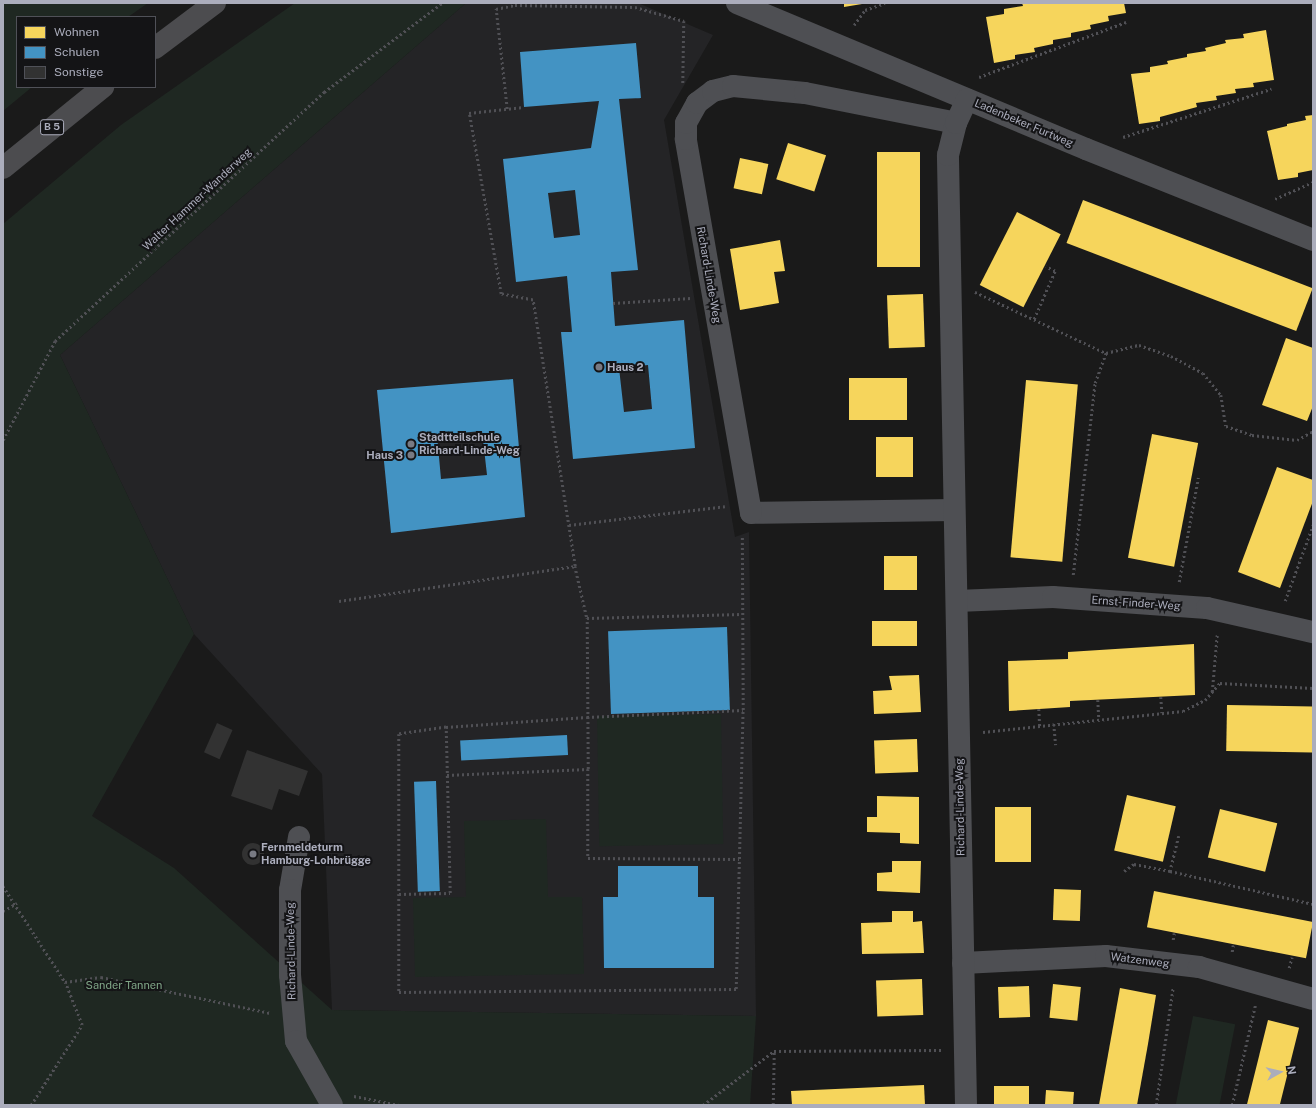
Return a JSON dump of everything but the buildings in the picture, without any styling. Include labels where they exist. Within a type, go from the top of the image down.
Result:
[{"type":"main road","points":[[156,47],[215,3]]},
{"type":"main road","name":"B 5","points":[[3,168],[102,88]]},
{"type":"street","name":"Ladenbeker Furtweg","points":[[737,3],[1086,149],[1313,240]]},
{"type":"street","points":[[690,114],[697,103],[713,91],[745,86],[805,93],[956,123]]},
{"type":"street","name":"Richard-Linde-Weg","points":[[966,1105],[949,280],[948,155],[956,123],[967,99]]},
{"type":"street","name":"Richard-Linde-Weg","points":[[690,114],[686,139],[751,513],[954,510]]},
{"type":"street","name":"Ernst-Finder-Weg","points":[[956,601],[1070,599],[1174,606],[1219,611],[1313,632]]},
{"type":"street","name":"Richard-Linde-Weg","points":[[299,837],[290,890],[290,975],[296,1041],[328,1098]]},
{"type":"street","name":"Watzenweg","points":[[963,963],[1106,956],[1199,967],[1313,999]]},
{"type":"path","name":"Walter Hammer-Wanderweg","points":[[3,440],[55,341],[324,92],[442,3]]},
{"type":"path","points":[[854,24],[865,10],[885,3]]},
{"type":"path","points":[[507,109],[496,9],[515,5],[635,7],[684,21],[683,91],[690,114]]},
{"type":"path","points":[[945,90],[1126,22]]},
{"type":"path","points":[[1086,149],[1271,89]]},
{"type":"path","points":[[524,107],[469,113],[501,294],[534,300],[575,566],[587,618],[588,858],[739,859]]},
{"type":"path","points":[[1243,212],[1313,182]]},
{"type":"path","points":[[1034,319],[1055,271],[1046,267]]},
{"type":"path","points":[[949,280],[1106,353],[1139,345],[1171,356],[1203,373],[1220,395],[1226,426],[1252,434],[1297,440],[1313,431]]},
{"type":"path","points":[[613,303],[713,294]]},
{"type":"path","points":[[1070,599],[1095,383],[1106,353]]},
{"type":"path","points":[[1174,606],[1198,478]]},
{"type":"path","points":[[569,525],[734,505]]},
{"type":"path","points":[[1276,624],[1313,525]]},
{"type":"path","points":[[742,528],[742,710],[736,989],[399,992],[399,734],[446,727],[587,717],[742,710]]},
{"type":"path","points":[[339,601],[575,566]]},
{"type":"path","points":[[1212,692],[1219,611]]},
{"type":"path","points":[[587,618],[742,614]]},
{"type":"path","points":[[959,734],[1183,711],[1205,700],[1220,683],[1313,688]]},
{"type":"path","points":[[1161,697],[1162,713]]},
{"type":"path","points":[[1098,700],[1100,720]]},
{"type":"path","points":[[1039,709],[1040,726]]},
{"type":"path","points":[[1054,724],[1056,745]]},
{"type":"path","points":[[399,894],[450,893],[446,727]]},
{"type":"path","points":[[447,775],[588,769]]},
{"type":"path","points":[[1170,871],[1179,836]]},
{"type":"path","points":[[1124,871],[1134,864],[1313,904]]},
{"type":"path","points":[[3,886],[17,903],[65,982],[82,1025],[30,1105]]},
{"type":"path","points":[[3,911],[17,903]]},
{"type":"path","points":[[1156,1105],[1176,964]]},
{"type":"path","points":[[65,982],[101,977],[269,1013],[296,1041]]},
{"type":"path","points":[[1232,1105],[1260,984]]},
{"type":"path","points":[[773,1105],[774,1051]]},
{"type":"path","points":[[703,1105],[774,1051],[965,1051]]},
{"type":"path","points":[[328,1098],[399,1105]]},
{"type":"shaded area","name":"Stadtteilschule Richard-Linde-Weg","points":[[466,3],[638,3],[713,35],[664,120],[735,537],[749,532],[756,1016],[332,1010],[322,774],[194,634],[60,355]]},
{"type":"green space","points":[[3,3],[148,3],[129,16],[16,16],[16,88],[31,88],[3,111]]},
{"type":"green space","name":"Sander Tannen","points":[[295,3],[466,3],[60,355],[194,634],[92,816],[174,868],[332,1010],[756,1016],[750,1105],[3,1105],[3,224],[121,125]]},
{"type":"green space","points":[[721,714],[723,844],[599,846],[597,716]]},
{"type":"green space","points":[[546,819],[548,897],[582,897],[584,974],[415,977],[413,898],[466,897],[464,821]]},
{"type":"green space","points":[[1193,1016],[1235,1024],[1220,1105],[1176,1105]]},
{"type":"place","name":"Haus 2","points":[[599,367]]},
{"type":"place","name":"Stadtteilschule Richard-Linde-Weg","points":[[411,444]]},
{"type":"place","name":"Haus 3","points":[[411,455]]},
{"type":"place","name":"Fernmeldeturm Hamburg-Lohbrügge","points":[[253,854]]}]
